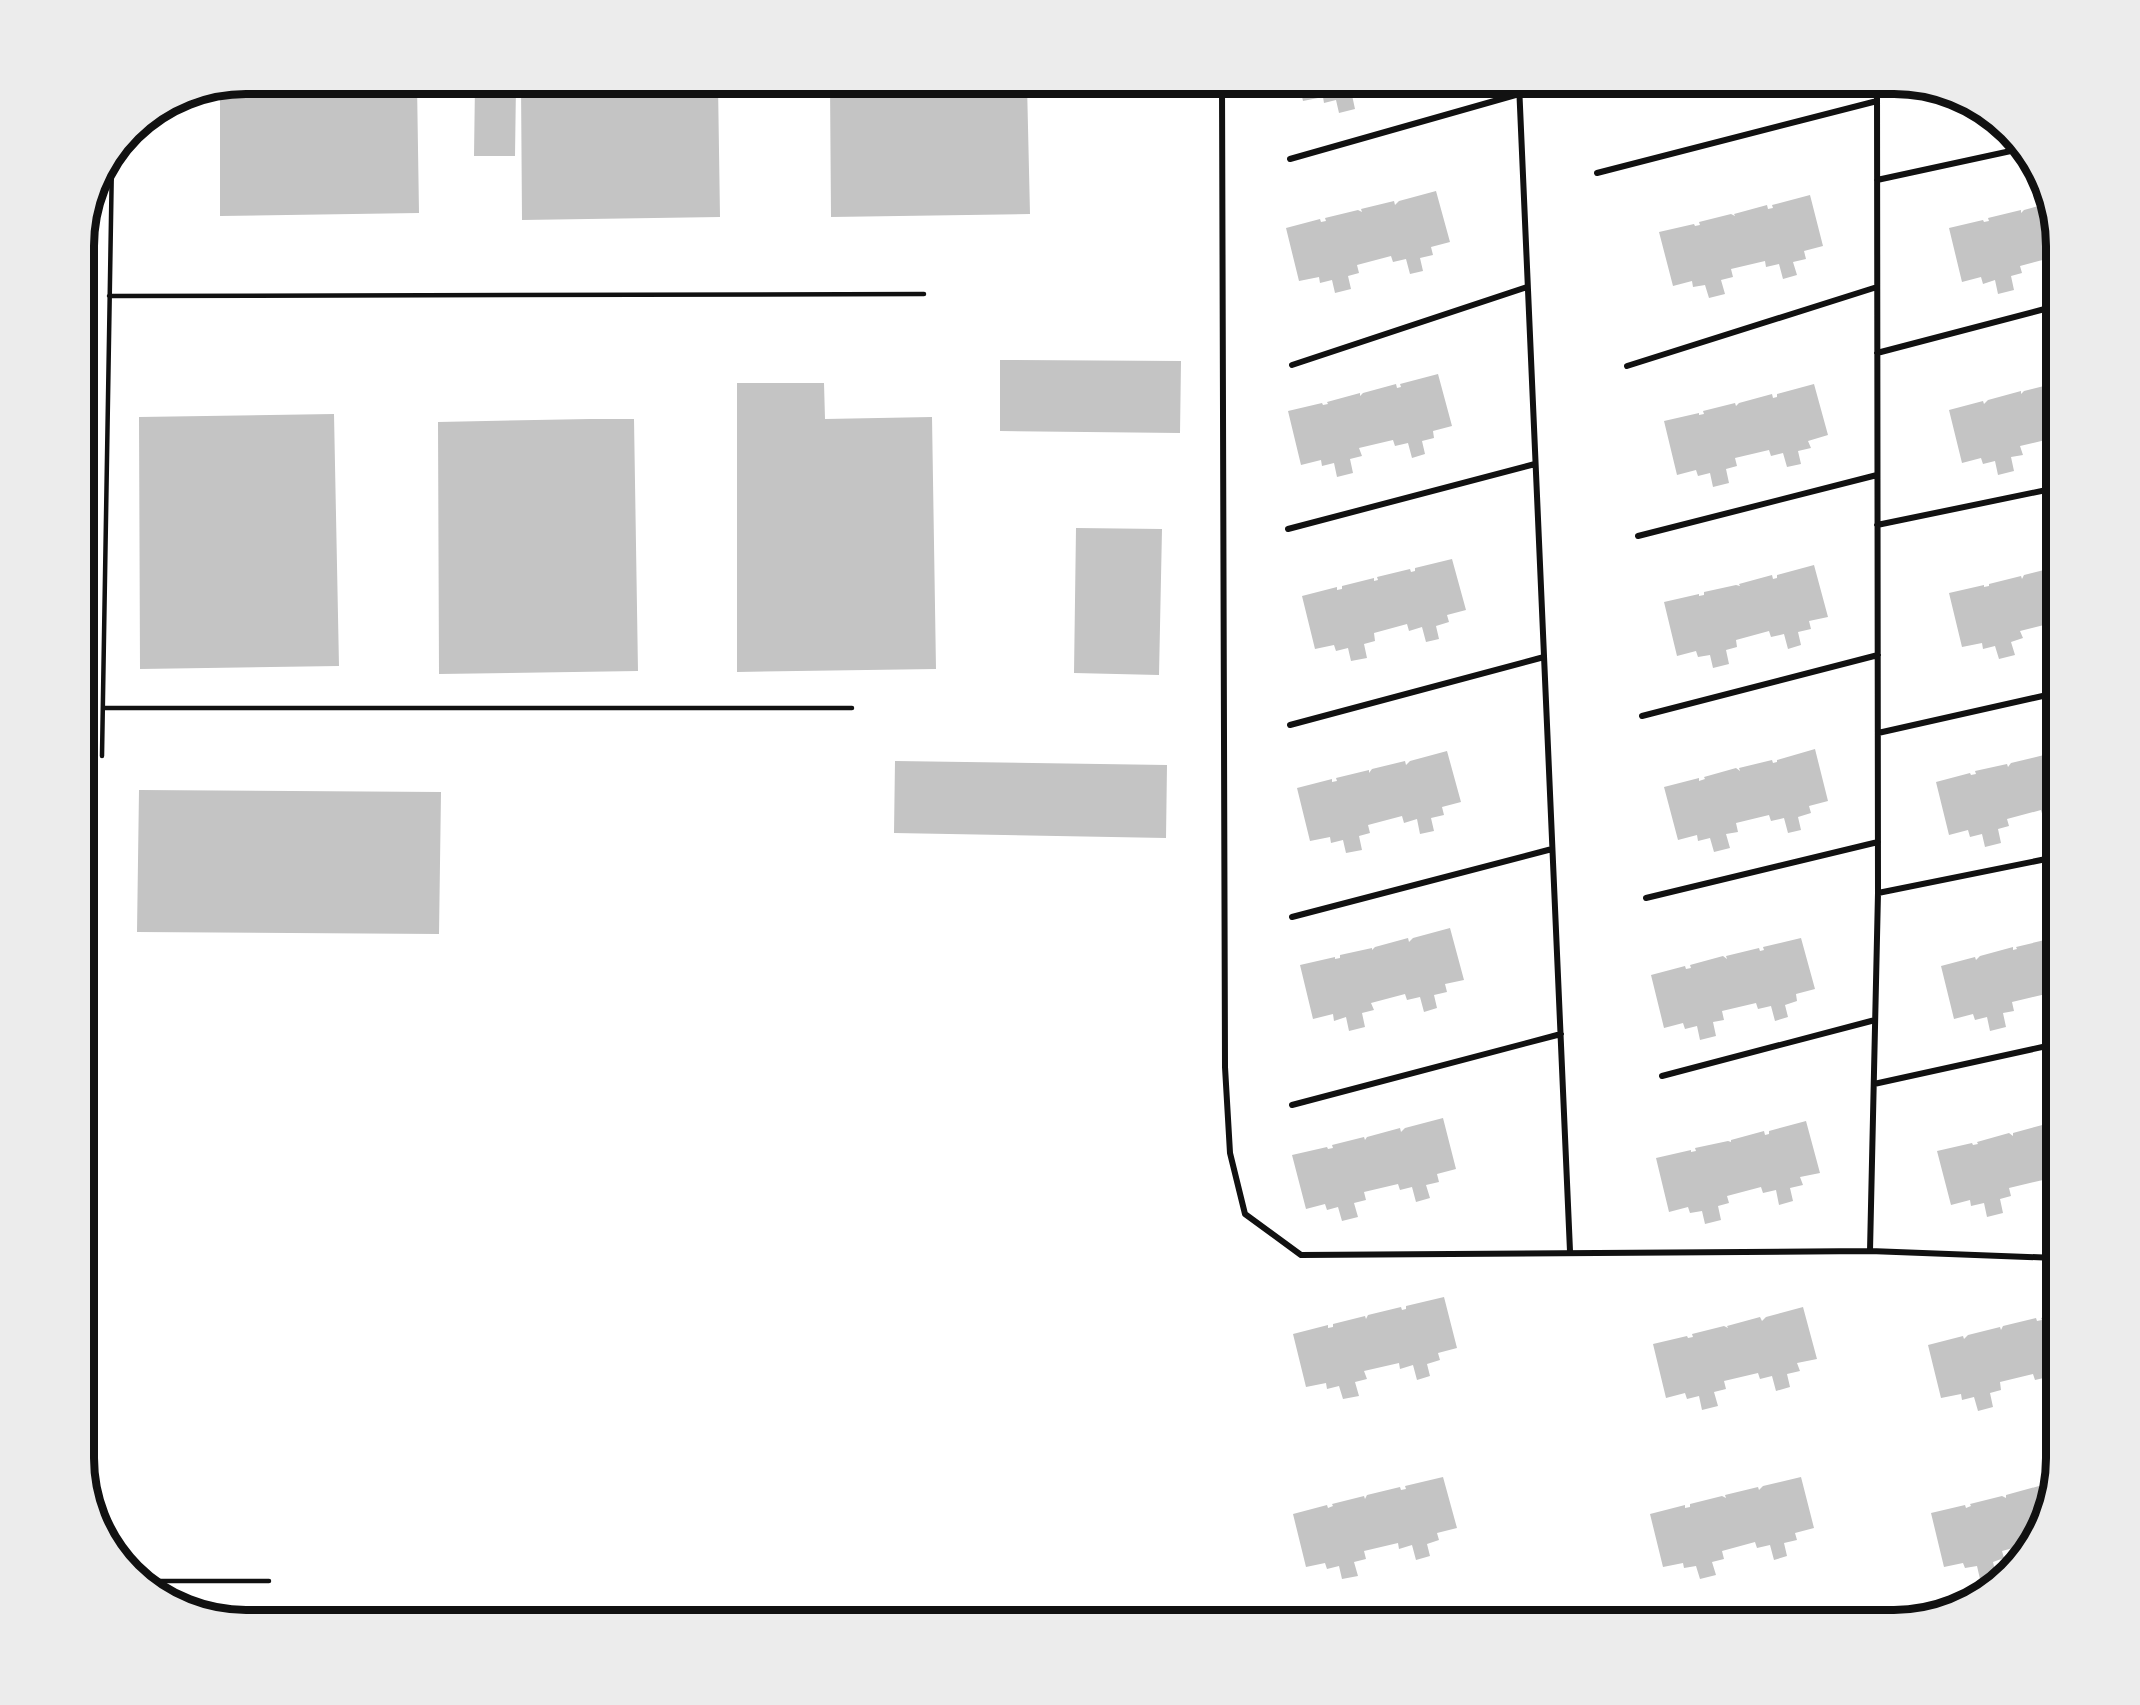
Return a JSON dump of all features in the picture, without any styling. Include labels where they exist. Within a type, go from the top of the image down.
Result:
[{"type":"street","points":[[1222,94],[1225,1067],[1230,1153],[1245,1214],[1301,1255],[1570,1251],[1870,1251],[2046,1258]]},
{"type":"street","points":[[1290,159],[1519,94],[1570,1251]]},
{"type":"street","points":[[1870,1251],[1878,893],[1877,94]]},
{"type":"street","points":[[1597,173],[1877,101]]},
{"type":"street","points":[[1877,180],[2012,151]]},
{"type":"street","points":[[1292,365],[1527,287]]},
{"type":"street","points":[[1627,366],[1877,287]]},
{"type":"street","points":[[1877,353],[2046,309]]},
{"type":"street","points":[[1288,529],[1535,464]]},
{"type":"street","points":[[1638,536],[1877,475]]},
{"type":"street","points":[[1877,525],[2046,490]]},
{"type":"street","points":[[1642,716],[1878,656]]},
{"type":"street","points":[[1290,725],[1544,657]]},
{"type":"street","points":[[1878,733],[2046,695]]},
{"type":"street","points":[[1646,898],[1878,842]]},
{"type":"street","points":[[1292,917],[1552,849]]},
{"type":"street","points":[[1878,893],[2046,858]]},
{"type":"street","points":[[1662,1076],[1875,1020]]},
{"type":"street","points":[[1292,1105],[1561,1034]]},
{"type":"street","points":[[1874,1084],[2046,1046]]},
{"type":"lane","points":[[102,756],[112,176]]},
{"type":"lane","points":[[110,296],[924,294]]},
{"type":"lane","points":[[103,708],[852,708]]},
{"type":"lane","points":[[157,1581],[269,1581]]},
{"type":"building","points":[[246,94],[417,94],[419,213],[220,216],[220,97]]},
{"type":"building","points":[[475,94],[516,94],[515,156],[474,156]]},
{"type":"building","points":[[521,94],[718,94],[720,217],[522,220]]},
{"type":"building","points":[[830,94],[1027,94],[1030,214],[831,217]]},
{"type":"building","points":[[1301,94],[1358,94],[1352,95],[1355,109],[1339,113],[1336,100],[1324,103],[1323,97],[1303,101]]},
{"type":"building","points":[[1436,191],[1450,242],[1431,247],[1433,255],[1420,258],[1423,271],[1410,274],[1406,259],[1393,262],[1391,256],[1357,265],[1359,273],[1348,276],[1351,289],[1335,293],[1332,280],[1320,283],[1319,277],[1299,281],[1286,228],[1320,219],[1321,222],[1326,221],[1325,218],[1358,210],[1362,212],[1361,209],[1394,201],[1395,205],[1399,201]]},
{"type":"building","points":[[1810,195],[1823,246],[1804,251],[1806,259],[1793,262],[1797,275],[1783,279],[1779,264],[1766,267],[1765,261],[1731,269],[1733,277],[1721,280],[1725,294],[1709,298],[1705,285],[1693,287],[1692,281],[1673,286],[1659,232],[1694,224],[1695,226],[1700,225],[1699,222],[1731,214],[1735,216],[1734,214],[1767,205],[1768,209],[1773,208],[1772,205]]},
{"type":"building","points":[[2040,206],[2043,217],[2046,259],[2020,266],[2022,273],[2011,276],[2014,290],[1998,294],[1995,280],[1983,284],[1981,277],[1962,282],[1949,228],[1983,220],[1984,222],[1989,221],[1988,218],[2021,210],[2021,213]]},
{"type":"building","points":[[1000,360],[1181,361],[1180,433],[1000,431]]},
{"type":"building","points":[[1438,374],[1452,426],[1433,431],[1434,438],[1422,441],[1425,454],[1412,458],[1408,443],[1395,446],[1393,440],[1359,448],[1362,456],[1350,459],[1353,473],[1337,477],[1334,463],[1322,466],[1321,460],[1301,465],[1288,411],[1322,403],[1323,405],[1328,404],[1327,402],[1360,393],[1360,396],[1363,393],[1396,384],[1397,388],[1401,387],[1400,384]]},
{"type":"building","points":[[737,383],[824,383],[825,419],[932,417],[936,669],[737,672]]},
{"type":"building","points":[[1814,384],[1828,435],[1808,441],[1811,448],[1798,451],[1801,464],[1787,467],[1783,453],[1771,456],[1769,450],[1735,458],[1737,466],[1726,469],[1729,483],[1713,487],[1710,473],[1698,476],[1696,470],[1677,475],[1664,421],[1699,413],[1699,415],[1704,414],[1703,411],[1735,403],[1736,406],[1739,403],[1772,394],[1773,398],[1777,397],[1777,394]]},
{"type":"building","points":[[2046,386],[2046,440],[2020,446],[2023,455],[2011,457],[2014,471],[1998,475],[1995,461],[1983,464],[1981,458],[1962,463],[1949,410],[1983,401],[1984,404],[1988,400],[2021,391],[2021,394],[2024,391]]},
{"type":"building","points":[[334,414],[339,666],[140,669],[139,417]]},
{"type":"building","points":[[634,419],[638,671],[439,674],[438,422]]},
{"type":"building","points":[[1076,528],[1162,529],[1159,675],[1074,673]]},
{"type":"building","points":[[1452,559],[1466,610],[1447,615],[1449,622],[1436,626],[1439,639],[1426,642],[1422,627],[1409,631],[1407,624],[1374,633],[1375,641],[1364,644],[1367,658],[1351,661],[1348,648],[1336,651],[1334,645],[1315,649],[1302,596],[1337,587],[1337,590],[1342,589],[1342,586],[1374,578],[1374,581],[1378,580],[1377,577],[1410,569],[1411,572],[1415,571],[1415,568]]},
{"type":"building","points":[[1814,565],[1828,617],[1809,621],[1811,629],[1798,632],[1801,645],[1788,649],[1784,634],[1771,637],[1769,631],[1736,640],[1737,647],[1726,650],[1729,664],[1713,668],[1710,655],[1698,657],[1696,651],[1677,656],[1664,602],[1699,594],[1699,596],[1704,595],[1704,592],[1736,585],[1740,586],[1739,584],[1772,575],[1773,579],[1777,578],[1777,575]]},
{"type":"building","points":[[2046,570],[2046,624],[2020,631],[2023,638],[2011,642],[2015,655],[1999,659],[1995,646],[1983,649],[1982,643],[1962,647],[1949,593],[1984,585],[1984,587],[1989,586],[1989,584],[2021,576],[2022,579],[2024,575]]},
{"type":"building","points":[[1815,749],[1828,801],[1809,806],[1811,813],[1798,817],[1801,830],[1788,833],[1784,818],[1771,821],[1769,815],[1736,823],[1738,832],[1726,834],[1730,848],[1714,852],[1710,838],[1698,841],[1697,835],[1678,840],[1664,787],[1699,778],[1699,781],[1705,779],[1704,777],[1736,768],[1740,771],[1739,768],[1772,760],[1773,763],[1777,762],[1777,760]]},
{"type":"building","points":[[1447,751],[1461,802],[1442,807],[1444,815],[1431,818],[1434,831],[1420,834],[1417,819],[1404,823],[1402,816],[1368,825],[1370,833],[1359,836],[1362,850],[1346,853],[1343,840],[1331,843],[1330,837],[1310,841],[1297,788],[1332,779],[1332,782],[1337,781],[1336,778],[1369,770],[1369,773],[1372,769],[1405,761],[1406,765],[1410,761]]},
{"type":"building","points":[[2044,755],[2046,816],[2043,817],[2041,810],[2007,819],[2009,826],[1998,829],[2001,843],[1985,847],[1982,834],[1970,837],[1968,830],[1949,835],[1936,782],[1970,773],[1971,775],[1976,774],[1975,771],[2007,764],[2008,767],[2011,763]]},
{"type":"building","points":[[895,761],[1167,765],[1166,838],[894,833]]},
{"type":"building","points":[[139,790],[441,792],[439,934],[137,932]]},
{"type":"building","points":[[1450,928],[1464,980],[1445,984],[1447,992],[1434,995],[1437,1008],[1424,1012],[1420,997],[1407,1000],[1405,994],[1371,1003],[1374,1010],[1362,1013],[1365,1027],[1349,1031],[1346,1017],[1334,1021],[1333,1014],[1313,1019],[1300,965],[1335,957],[1335,959],[1340,958],[1340,955],[1372,948],[1372,950],[1375,947],[1408,938],[1409,942],[1413,938]]},
{"type":"building","points":[[1801,938],[1815,989],[1796,994],[1797,1001],[1785,1005],[1788,1017],[1775,1021],[1771,1006],[1758,1009],[1756,1003],[1722,1011],[1724,1020],[1713,1022],[1716,1036],[1700,1040],[1697,1026],[1685,1029],[1683,1023],[1664,1028],[1651,975],[1685,966],[1686,969],[1691,968],[1690,965],[1723,956],[1727,959],[1726,956],[1759,948],[1760,951],[1764,950],[1763,947]]},
{"type":"building","points":[[2046,940],[2046,994],[2012,1002],[2014,1011],[2003,1013],[2006,1027],[1990,1031],[1987,1017],[1975,1020],[1973,1014],[1954,1019],[1941,966],[1975,957],[1976,960],[1980,956],[2013,947],[2013,950],[2017,949],[2016,947]]},
{"type":"building","points":[[1443,1118],[1456,1169],[1437,1174],[1439,1182],[1426,1185],[1430,1198],[1416,1202],[1412,1187],[1400,1190],[1398,1184],[1364,1192],[1366,1200],[1354,1203],[1358,1217],[1342,1221],[1338,1207],[1327,1210],[1325,1204],[1306,1209],[1292,1155],[1327,1147],[1328,1149],[1333,1148],[1332,1145],[1364,1137],[1365,1140],[1367,1137],[1400,1128],[1401,1132],[1405,1128]]},
{"type":"building","points":[[1806,1121],[1820,1173],[1800,1177],[1803,1185],[1790,1188],[1793,1201],[1779,1205],[1776,1190],[1763,1193],[1761,1187],[1727,1196],[1729,1203],[1718,1206],[1721,1220],[1705,1224],[1702,1211],[1690,1213],[1688,1207],[1669,1212],[1656,1158],[1691,1150],[1691,1152],[1696,1151],[1695,1148],[1731,1142],[1731,1140],[1764,1131],[1765,1135],[1769,1134],[1769,1131]]},
{"type":"building","points":[[2046,1124],[2046,1186],[2044,1186],[2043,1180],[2009,1188],[2011,1196],[2000,1199],[2003,1213],[1987,1217],[1984,1203],[1971,1206],[1970,1200],[1951,1205],[1937,1151],[1972,1143],[1973,1145],[1978,1144],[1977,1142],[2009,1133],[2013,1136],[2013,1133]]},
{"type":"building","points":[[1444,1297],[1457,1348],[1438,1353],[1440,1360],[1427,1364],[1430,1376],[1417,1380],[1413,1365],[1400,1369],[1399,1363],[1364,1371],[1367,1379],[1355,1382],[1359,1396],[1343,1399],[1339,1386],[1327,1389],[1326,1383],[1306,1387],[1293,1334],[1328,1325],[1328,1328],[1333,1327],[1333,1324],[1365,1316],[1366,1319],[1368,1315],[1401,1307],[1402,1310],[1406,1309],[1406,1306]]},
{"type":"building","points":[[1803,1307],[1817,1359],[1797,1363],[1800,1371],[1787,1374],[1790,1387],[1776,1391],[1772,1376],[1760,1379],[1758,1373],[1724,1381],[1726,1389],[1714,1392],[1718,1406],[1702,1410],[1699,1396],[1687,1399],[1685,1393],[1666,1398],[1653,1344],[1687,1336],[1688,1338],[1693,1337],[1692,1334],[1724,1326],[1728,1328],[1727,1326],[1760,1317],[1762,1321],[1766,1317]]},
{"type":"building","points":[[2046,1317],[2046,1377],[2035,1380],[2033,1374],[2000,1382],[2001,1390],[1990,1393],[1993,1407],[1978,1411],[1974,1397],[1962,1400],[1961,1394],[1941,1398],[1928,1345],[1963,1336],[1964,1339],[1968,1335],[2000,1327],[2001,1330],[2003,1326],[2036,1318],[2037,1321],[2042,1320],[2041,1318]]},
{"type":"building","points":[[1443,1477],[1457,1528],[1437,1533],[1439,1540],[1427,1544],[1430,1556],[1416,1560],[1412,1545],[1399,1549],[1398,1543],[1364,1551],[1366,1559],[1354,1562],[1358,1576],[1342,1579],[1339,1566],[1327,1569],[1325,1563],[1306,1567],[1293,1514],[1327,1505],[1328,1508],[1333,1506],[1332,1504],[1364,1496],[1365,1499],[1367,1495],[1400,1487],[1401,1490],[1406,1489],[1405,1486]]},
{"type":"building","points":[[1801,1477],[1814,1528],[1795,1533],[1797,1540],[1784,1543],[1787,1556],[1774,1560],[1770,1545],[1757,1548],[1755,1542],[1722,1551],[1724,1559],[1712,1562],[1716,1575],[1700,1579],[1696,1566],[1684,1568],[1683,1563],[1663,1567],[1650,1514],[1685,1505],[1685,1508],[1690,1507],[1690,1504],[1722,1496],[1726,1498],[1725,1495],[1758,1487],[1759,1490],[1763,1486]]},
{"type":"building","points":[[2039,1486],[2039,1490],[2043,1488],[2030,1526],[2017,1547],[2002,1551],[2004,1558],[1993,1562],[1994,1573],[1980,1579],[1977,1566],[1965,1568],[1963,1563],[1944,1567],[1931,1513],[1965,1505],[1966,1508],[1971,1506],[1970,1504],[2002,1496],[2006,1498],[2006,1495]]}]
